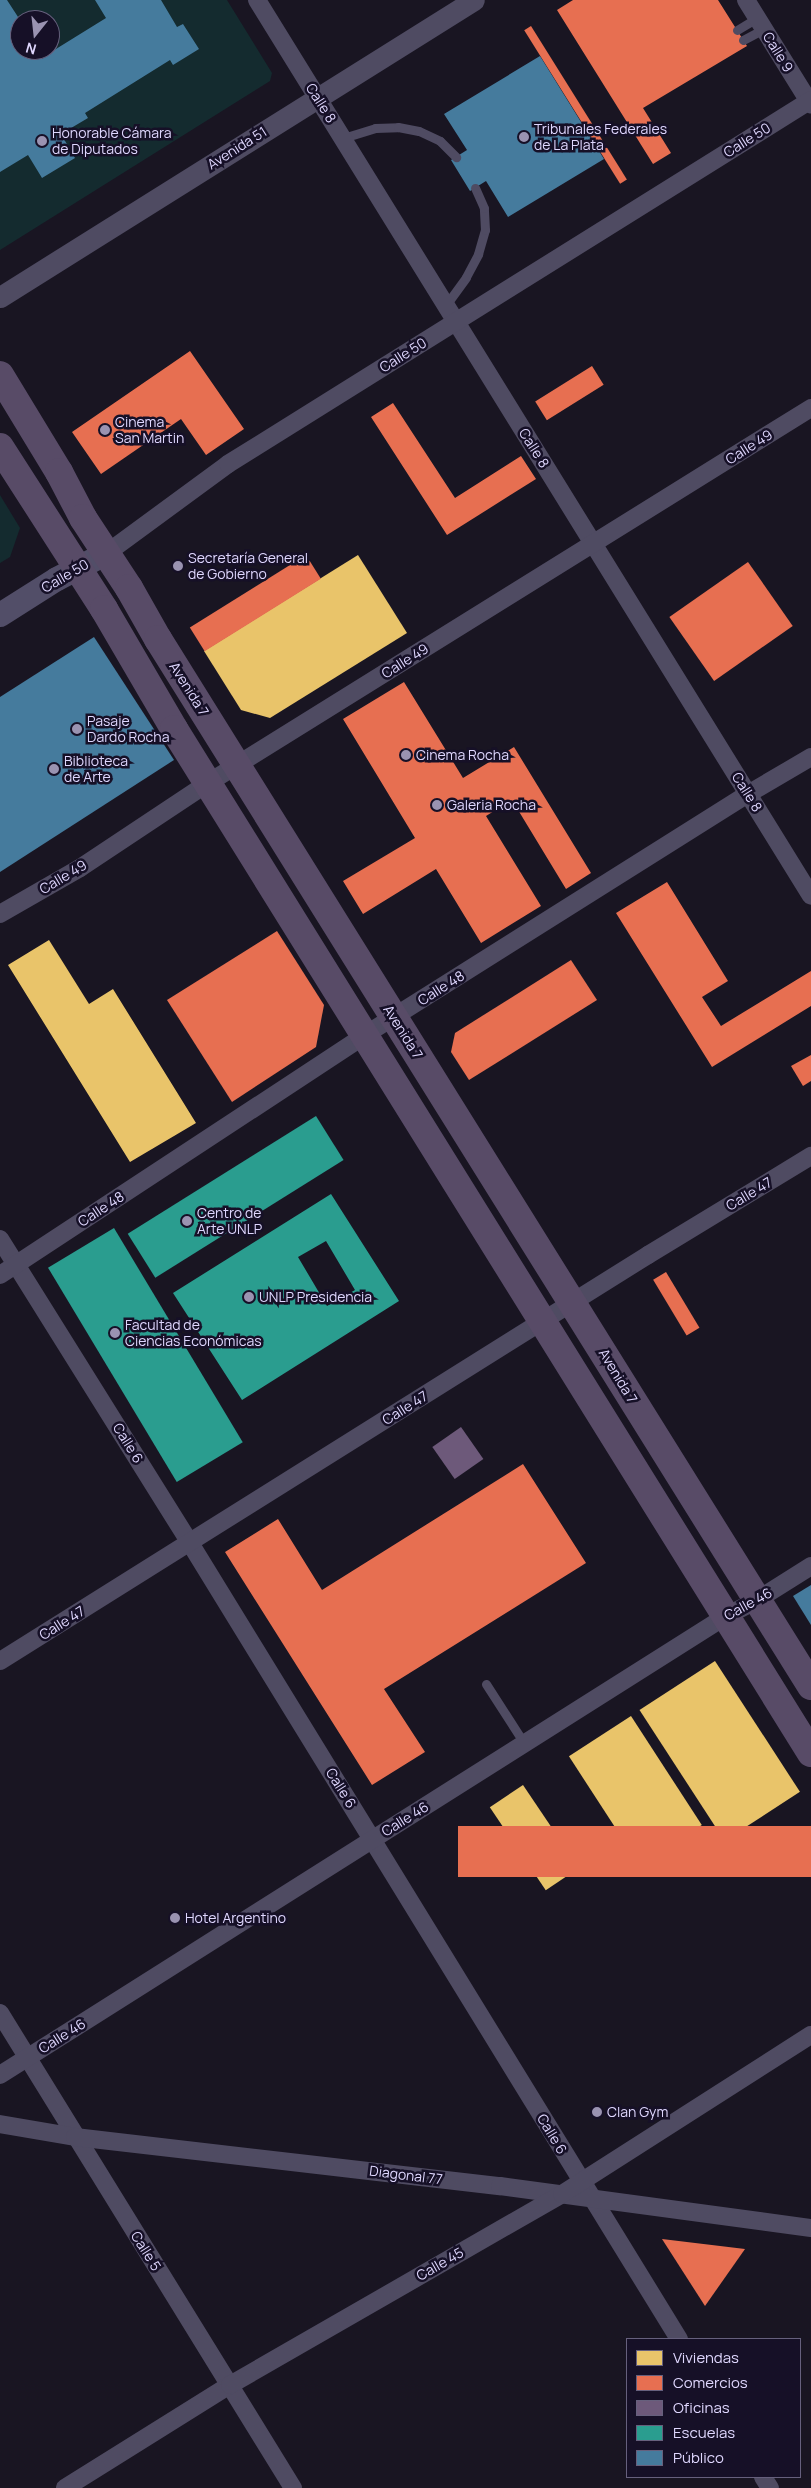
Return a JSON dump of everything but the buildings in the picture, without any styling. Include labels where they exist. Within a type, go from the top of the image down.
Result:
[{"type":"main road","name":"Avenida 7","points":[[0,376],[59,472],[83,518],[107,553],[237,766],[811,1686]]},
{"type":"main road","points":[[0,447],[77,568],[208,784],[811,1753]]},
{"type":"main road","name":"Calle 50","points":[[0,615],[77,568],[107,553]]},
{"type":"street","name":"Calle 8","points":[[256,0],[318,97],[811,896]]},
{"type":"street","name":"Avenida 51","points":[[0,297],[474,0]]},
{"type":"street","name":"Calle 9","points":[[746,0],[810,102]]},
{"type":"street","name":"Calle 50","points":[[107,553],[228,464],[810,102]]},
{"type":"street","name":"Calle 49","points":[[0,914],[80,868],[208,784],[811,408]]},
{"type":"street","name":"Calle 48","points":[[0,1275],[394,1017],[748,794],[811,757]]},
{"type":"street","name":"Calle 47","points":[[0,1661],[811,1156]]},
{"type":"street","name":"Calle 6","points":[[0,1239],[373,1839],[581,2181],[679,2338]]},
{"type":"street","name":"Calle 46","points":[[0,2075],[726,1616],[757,1600],[811,1566]]},
{"type":"street","name":"Calle 5","points":[[0,2013],[293,2488]]},
{"type":"street","name":"Calle 45","points":[[65,2488],[230,2385],[562,2194],[811,2035]]},
{"type":"street","name":"Diagonal 77","points":[[0,2124],[75,2137],[562,2194],[811,2228]]},
{"type":"lane","points":[[737,30],[760,23]]},
{"type":"lane","points":[[744,40],[760,23]]},
{"type":"lane","points":[[343,138],[375,128],[398,127],[419,131],[440,141],[456,156]]},
{"type":"lane","points":[[446,305],[466,276],[478,254],[485,230],[484,208],[476,188]]},
{"type":"lane","points":[[486,1684],[524,1743]]},
{"type":"green space","points":[[0,0],[227,0],[272,73],[270,81],[0,250]]},
{"type":"green space","points":[[0,495],[20,528],[10,557],[0,563]]},
{"type":"place","name":"Tribunales Federales de La Plata","points":[[524,137]]},
{"type":"place","name":"Honorable Cámara de Diputados","points":[[42,141]]},
{"type":"place","name":"Cinema San Martin","points":[[105,430]]},
{"type":"place","name":"Secretaría General de Gobierno","points":[[178,566]]},
{"type":"place","name":"Pasaje Dardo Rocha","points":[[77,729]]},
{"type":"place","name":"Cinema Rocha","points":[[406,755]]},
{"type":"place","name":"Biblioteca de Arte","points":[[54,769]]},
{"type":"place","name":"Galeria Rocha","points":[[437,805]]},
{"type":"place","name":"Centro de Arte UNLP","points":[[187,1221]]},
{"type":"place","name":"UNLP Presidencia","points":[[249,1297]]},
{"type":"place","name":"Facultad de Ciencias Económicas","points":[[115,1333]]},
{"type":"place","name":"Hotel Argentino","points":[[175,1918]]},
{"type":"place","name":"Clan Gym","points":[[597,2112]]}]
